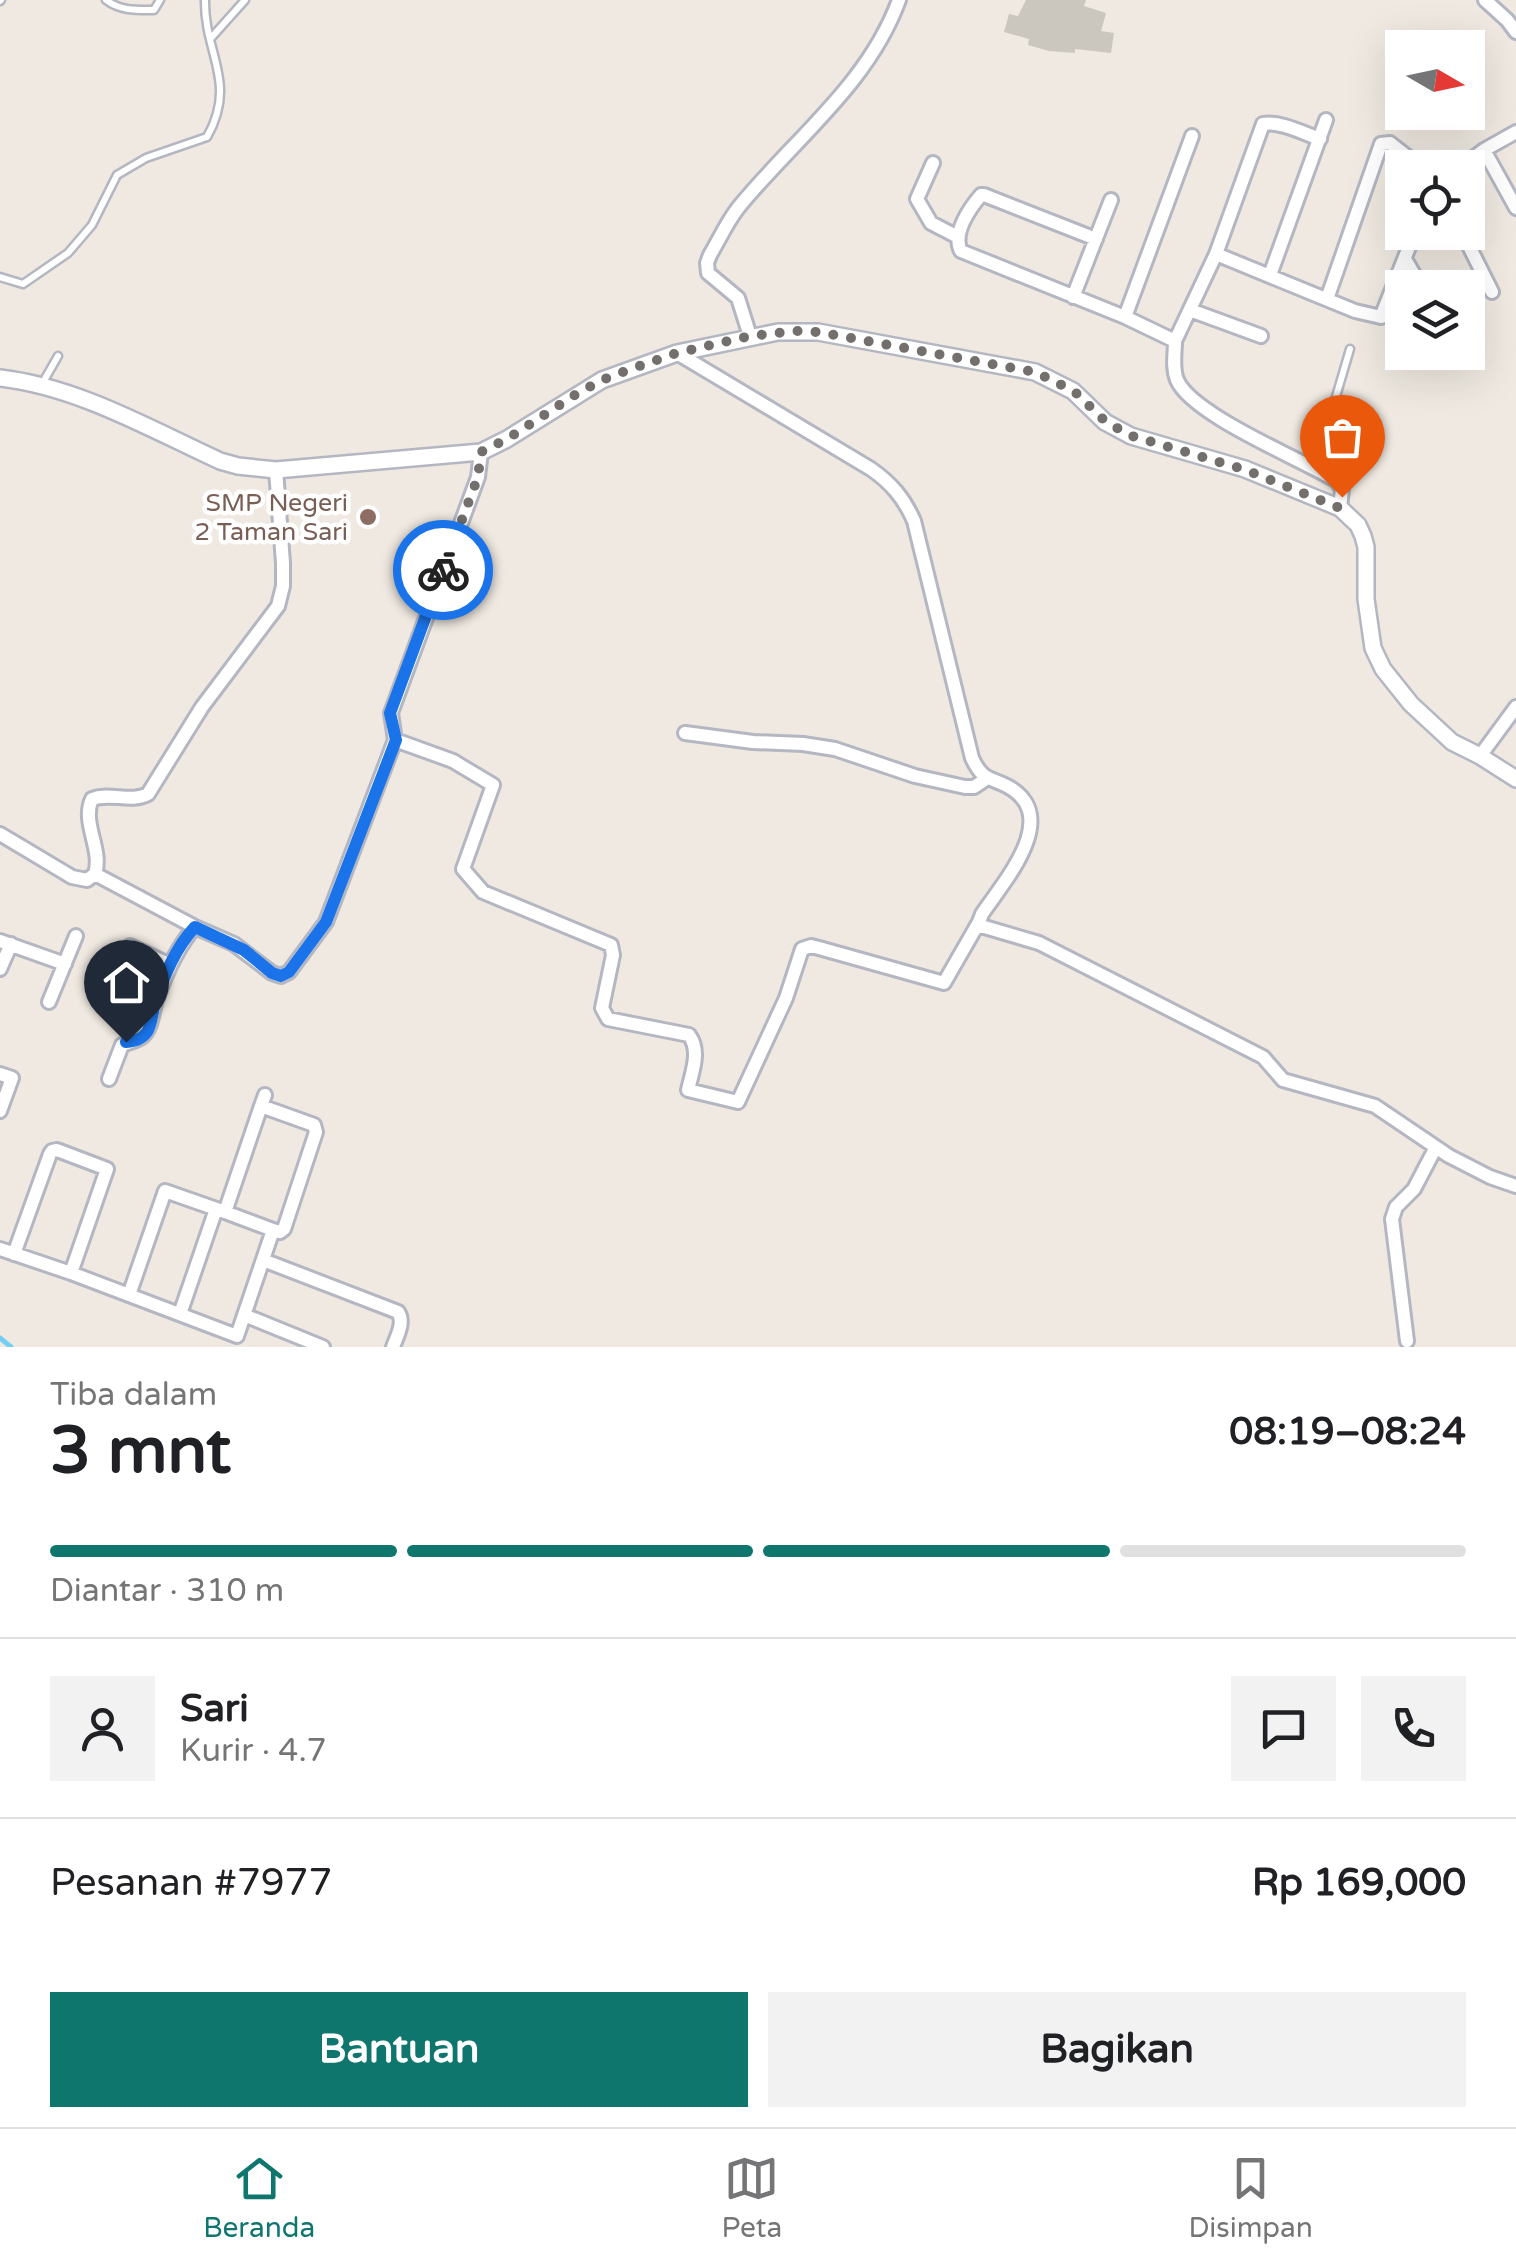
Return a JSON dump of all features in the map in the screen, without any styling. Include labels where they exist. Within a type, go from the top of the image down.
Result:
[{"type":"street","points":[[750,336],[738,298],[708,273],[710,255],[736,210],[852,82],[884,33],[899,0]]},
{"type":"street","points":[[1485,0],[1516,32]]},
{"type":"street","points":[[1270,275],[1326,120]]},
{"type":"street","points":[[1320,138],[1263,124],[1216,254],[1175,340],[1174,371],[1178,384],[1195,401],[1223,420],[1337,481],[1342,489],[1340,508]]},
{"type":"street","points":[[1484,150],[1516,132]]},
{"type":"street","points":[[1125,317],[1192,136]]},
{"type":"street","points":[[1327,299],[1380,144],[1390,143],[1399,150]]},
{"type":"street","points":[[1485,152],[1516,208]]},
{"type":"street","points":[[933,163],[918,199],[931,223],[956,236]]},
{"type":"street","points":[[1096,239],[984,195],[974,202],[956,236],[961,251],[1175,340]]},
{"type":"street","points":[[1073,297],[1111,200]]},
{"type":"street","points":[[1216,254],[1355,311],[1381,317],[1408,250]]},
{"type":"street","points":[[1471,250],[1492,292]]},
{"type":"street","points":[[1405,258],[1412,270]]},
{"type":"street","points":[[1190,310],[1261,336]]},
{"type":"street","points":[[0,378],[42,385],[96,404],[220,461],[276,470],[481,452],[602,380],[677,353],[750,336],[818,332],[1035,372],[1074,391],[1106,422],[1132,436],[1246,470],[1340,508],[1358,525],[1366,547],[1366,599],[1377,659],[1395,685],[1452,742],[1516,779]]},
{"type":"street","points":[[396,740],[453,761],[494,785],[463,869],[483,892],[611,946],[613,955],[602,1008],[608,1020],[689,1035],[695,1043],[695,1058],[688,1090],[738,1102],[786,998],[802,949],[812,946],[944,983],[1024,849],[1031,825],[1025,802],[1009,787],[986,779],[972,758],[914,521],[897,491],[871,469],[677,353]]},
{"type":"street","points":[[94,874],[244,950],[272,973],[281,976],[289,972],[326,922],[396,740],[390,713],[478,477],[481,452]]},
{"type":"street","points":[[0,834],[72,876],[86,880],[94,874],[98,858],[88,810],[92,799],[139,798],[148,794],[202,707],[278,606],[283,563],[276,470]]},
{"type":"street","points":[[1480,756],[1516,707]]},
{"type":"street","points":[[685,734],[836,749],[965,788],[986,779]]},
{"type":"street","points":[[980,922],[984,928],[1039,944],[1263,1057],[1284,1080],[1375,1106],[1436,1147],[1490,1177],[1516,1186]]},
{"type":"street","points":[[109,1079],[122,1045],[147,1032],[170,965],[195,927]]},
{"type":"street","points":[[49,1002],[76,936]]},
{"type":"street","points":[[0,969],[5,943],[64,964]]},
{"type":"street","points":[[130,946],[170,965]]},
{"type":"street","points":[[0,1074],[12,1078],[0,1111]]},
{"type":"street","points":[[129,1295],[166,1191],[220,1210],[273,1230],[284,1229],[316,1128],[263,1101],[220,1210],[180,1314]]},
{"type":"street","points":[[1407,1341],[1392,1219],[1436,1147]]},
{"type":"street","points":[[14,1254],[50,1154],[57,1150],[107,1169],[71,1272]]},
{"type":"street","points":[[0,1249],[238,1336],[273,1230]]},
{"type":"street","points":[[263,1260],[398,1312],[401,1325],[393,1347]]},
{"type":"street","points":[[244,1315],[324,1347]]},
{"type":"lane","points":[[106,0],[113,6],[132,10],[154,10],[160,0]]},
{"type":"lane","points":[[0,277],[23,284],[68,254],[92,225],[117,176],[146,158],[208,138],[218,118],[221,86],[205,20],[206,0]]},
{"type":"lane","points":[[210,39],[245,0]]},
{"type":"lane","points":[[1320,470],[1325,434],[1350,349]]},
{"type":"lane","points":[[42,385],[58,356]]},
{"type":"building","points":[[1026,0],[1086,0],[1084,6],[1106,13],[1101,31],[1114,33],[1111,53],[1049,51],[1028,45],[1029,39],[1004,32],[1009,14],[1018,16]]},
{"type":"waterway","points":[[0,1338],[11,1347]]},
{"type":"way so far","points":[[443,570],[478,477],[481,452],[602,380],[677,353],[778,332],[818,332],[1035,372],[1074,391],[1096,415],[1132,436],[1246,470],[1340,508],[1342,497]]},
{"type":"place","name":"SMP Negeri 2 Taman Sari","points":[[368,517]]},
{"type":"route","points":[[126,1042],[138,1040],[147,1032],[170,965],[195,927],[234,944],[281,976],[289,972],[326,922],[396,740],[390,713],[443,570]]}]
